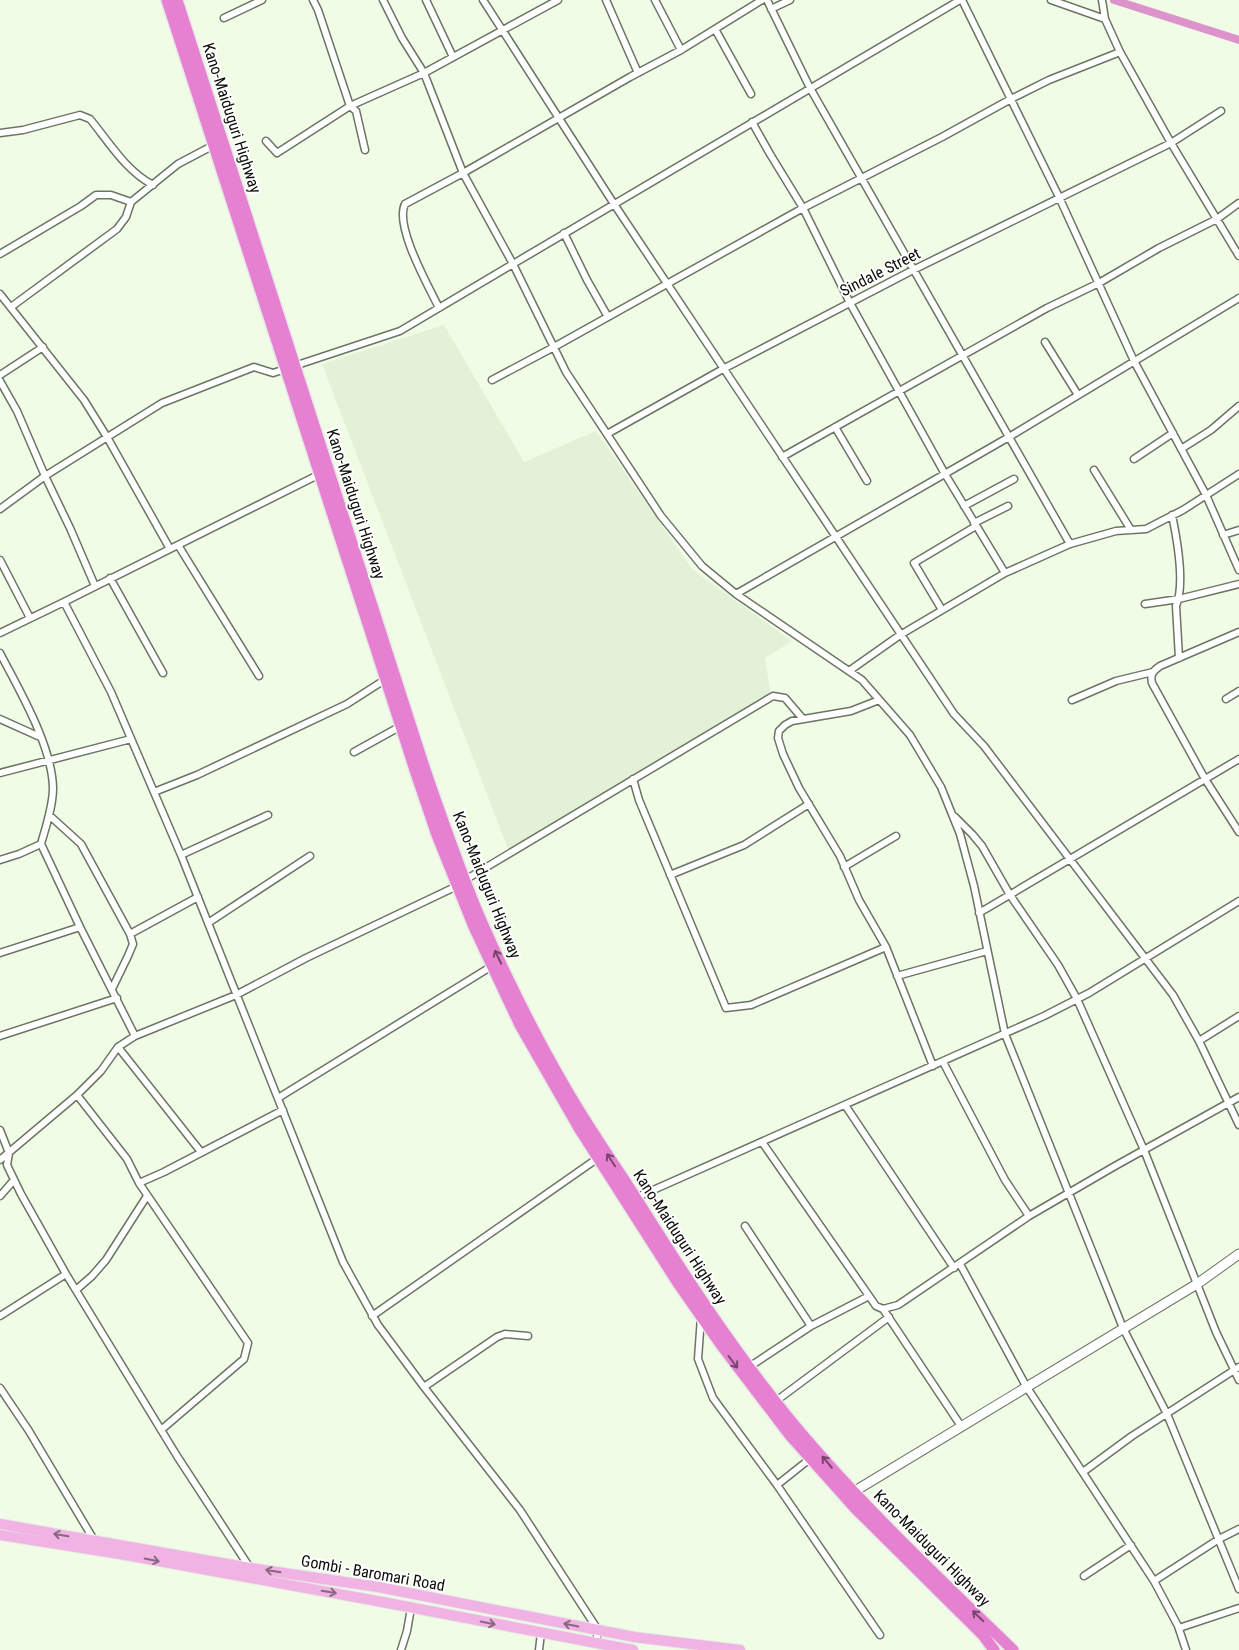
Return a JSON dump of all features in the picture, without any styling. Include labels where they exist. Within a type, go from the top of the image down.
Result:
[{"type":"highway","name":"Kano-Maiduguri Highway","points":[[172,1],[214,145],[424,766],[461,883],[492,966],[537,1056],[598,1158],[632,1200],[708,1312],[849,1494],[924,1577],[983,1635],[994,1650]]},
{"type":"highway","name":"Kano-Maiduguri Highway","points":[[172,1],[290,366],[320,474],[437,834],[512,988],[586,1123],[701,1317],[768,1408],[810,1458],[1013,1650]]},
{"type":"highway","points":[[983,1635],[986,1650]]},
{"type":"main road","name":"Gombi - Baromari Road","points":[[0,1524],[94,1540],[127,1551],[632,1650]]},
{"type":"main road","name":"Gombi - Baromari Road","points":[[0,1535],[378,1587],[634,1637],[740,1650]]},
{"type":"street","points":[[224,18],[262,0]]},
{"type":"street","points":[[313,0],[350,106],[356,111],[365,150]]},
{"type":"street","points":[[383,0],[402,38],[424,73],[463,173],[513,264],[566,372],[661,516],[702,566],[736,594],[862,680],[910,735],[941,787],[960,834],[970,868],[1006,1034],[1123,1328],[1167,1414],[1239,1589]]},
{"type":"street","points":[[426,0],[453,58]]},
{"type":"street","points":[[483,0],[614,204],[954,714],[984,746],[1174,995],[1200,1041],[1239,1125]]},
{"type":"street","points":[[266,141],[277,153],[350,106],[424,73],[503,30],[545,3],[558,0]]},
{"type":"street","points":[[606,0],[638,72]]},
{"type":"street","points":[[655,0],[681,50]]},
{"type":"street","points":[[440,308],[415,259],[402,219],[402,210],[405,204],[463,173],[638,72],[681,50],[762,0]]},
{"type":"street","points":[[767,0],[810,88],[1070,544]]},
{"type":"street","points":[[771,9],[790,0]]},
{"type":"street","points":[[0,509],[45,476],[162,403],[254,367],[273,373],[400,331],[961,0],[1060,197],[1134,361],[1206,495],[1239,570]]},
{"type":"street","points":[[1051,0],[1106,19]]},
{"type":"street","points":[[1103,3],[1106,19],[1120,52],[1171,143],[1239,256]]},
{"type":"street","points":[[715,29],[751,94]]},
{"type":"street","points":[[492,380],[554,348],[803,208],[1011,99],[1049,80],[1120,52]]},
{"type":"street","name":"Sindale Street","points":[[607,434],[724,368],[914,270],[1171,143],[1220,111]]},
{"type":"street","points":[[0,134],[80,115],[90,119],[140,179],[153,185]]},
{"type":"street","points":[[752,122],[803,208],[850,303],[945,474],[1005,573]]},
{"type":"street","points":[[11,307],[117,228],[126,217],[131,202],[178,164],[214,145]]},
{"type":"street","points":[[0,254],[96,195],[111,195],[131,202]]},
{"type":"street","points":[[782,457],[963,357],[1047,308],[1099,283],[1159,248],[1217,219],[1239,203]]},
{"type":"street","points":[[564,234],[608,317]]},
{"type":"street","points":[[0,294],[84,400],[170,549]]},
{"type":"street","points":[[736,594],[1009,437],[1239,298]]},
{"type":"street","points":[[1045,342],[1078,395]]},
{"type":"street","points":[[0,375],[43,347]]},
{"type":"street","points":[[0,381],[17,411],[95,586]]},
{"type":"street","points":[[1181,449],[1211,430],[1239,406]]},
{"type":"street","points":[[836,426],[867,481]]},
{"type":"street","points":[[1134,459],[1173,433]]},
{"type":"street","points":[[1094,470],[1131,530]]},
{"type":"street","points":[[0,633],[320,474]]},
{"type":"street","points":[[849,671],[900,635],[1005,573],[1070,544],[1116,531],[1146,529],[1239,474]]},
{"type":"street","points":[[964,506],[1014,479]]},
{"type":"street","points":[[942,610],[914,563],[1008,506]]},
{"type":"street","points":[[1172,515],[1179,552],[1179,599],[1176,606],[1179,658]]},
{"type":"street","points":[[1223,535],[1239,530]]},
{"type":"street","points":[[178,545],[259,676]]},
{"type":"street","points":[[0,560],[30,618]]},
{"type":"street","points":[[110,578],[164,673]]},
{"type":"street","points":[[1145,604],[1179,599],[1239,584]]},
{"type":"street","points":[[64,602],[111,692],[154,792],[198,897],[343,1262],[372,1316],[424,1387],[520,1510],[598,1630],[596,1643]]},
{"type":"street","points":[[1072,700],[1116,681],[1153,672],[1160,666],[1239,632]]},
{"type":"street","points":[[0,652],[21,694],[48,760],[53,788],[49,816],[41,844],[135,1036]]},
{"type":"street","points":[[1153,672],[1151,677],[1152,683],[1205,779],[1239,832]]},
{"type":"street","points":[[154,792],[198,775],[347,704],[386,679]]},
{"type":"street","points":[[1226,699],[1239,691]]},
{"type":"street","points":[[0,1160],[76,1095],[101,1071],[118,1047],[135,1036],[236,995],[461,883],[773,696],[785,698],[803,719]]},
{"type":"street","points":[[879,700],[852,711],[785,724],[779,731],[778,738],[783,754],[886,947],[934,1066]]},
{"type":"street","points":[[0,719],[40,737]]},
{"type":"street","points":[[354,752],[401,726]]},
{"type":"street","points":[[0,773],[131,739]]},
{"type":"street","points":[[979,913],[1239,759]]},
{"type":"street","points":[[633,780],[639,800],[726,1008],[751,1005],[886,947]]},
{"type":"street","points":[[670,874],[744,845],[809,804]]},
{"type":"street","points":[[181,856],[268,815]]},
{"type":"street","points":[[952,815],[977,840],[1010,895],[1058,965],[1077,999],[1144,1150],[1197,1284],[1237,1369],[1239,1380]]},
{"type":"street","points":[[49,816],[80,844],[130,934],[133,944],[112,989]]},
{"type":"street","points":[[844,867],[896,836]]},
{"type":"street","points":[[0,860],[41,844]]},
{"type":"street","points":[[208,923],[310,856]]},
{"type":"street","points":[[130,934],[198,897]]},
{"type":"street","points":[[632,1200],[1044,1016],[1147,958],[1239,901]]},
{"type":"street","points":[[0,953],[80,927]]},
{"type":"street","points":[[898,976],[987,951]]},
{"type":"street","points":[[278,1098],[492,966]]},
{"type":"street","points":[[0,1036],[116,998]]},
{"type":"street","points":[[1200,1041],[1239,1016]]},
{"type":"street","points":[[118,1047],[202,1152]]},
{"type":"street","points":[[943,1062],[1004,1180],[1029,1216]]},
{"type":"street","points":[[76,1095],[127,1159],[147,1196],[248,1343],[244,1359],[161,1430]]},
{"type":"street","points":[[883,1309],[898,1305],[1029,1216],[1239,1097]]},
{"type":"street","points":[[846,1105],[957,1266],[1026,1386],[1154,1581],[1179,1628],[1186,1650]]},
{"type":"street","points":[[139,1183],[283,1110]]},
{"type":"street","points":[[0,1130],[9,1153],[7,1165],[66,1274],[161,1430],[250,1568]]},
{"type":"street","points":[[762,1142],[876,1306],[883,1309],[961,1426]]},
{"type":"street","points":[[372,1316],[598,1158]]},
{"type":"street","points":[[0,1196],[14,1180]]},
{"type":"street","points":[[76,1290],[106,1260],[147,1196]]},
{"type":"street","points":[[745,1226],[811,1326]]},
{"type":"street","points":[[849,1494],[1197,1284],[1239,1254]]},
{"type":"street","points":[[0,1316],[66,1274]]},
{"type":"street","points":[[749,1367],[811,1326],[869,1296]]},
{"type":"street","points":[[701,1317],[698,1359],[713,1398],[777,1485],[880,1635]]},
{"type":"street","points":[[776,1402],[888,1317]]},
{"type":"street","points":[[424,1387],[498,1337],[505,1334],[528,1336]]},
{"type":"street","points":[[1083,1472],[1132,1436],[1237,1369]]},
{"type":"street","points":[[0,1388],[29,1430],[94,1540]]},
{"type":"street","points":[[777,1485],[810,1458]]},
{"type":"street","points":[[1154,1581],[1219,1539],[1239,1529]]},
{"type":"street","points":[[1084,1576],[1130,1545]]},
{"type":"street","points":[[401,1650],[411,1608]]},
{"type":"street","points":[[1179,1628],[1239,1608]]},
{"type":"street","points":[[539,1650],[541,1633]]},
{"type":"street","points":[[632,1650],[634,1637]]},
{"type":"shaded area","points":[[444,325],[524,462],[596,431],[693,570],[792,641],[765,658],[771,696],[508,849],[322,364]]},
{"type":"waterway","points":[[1114,0],[1239,40]]}]
